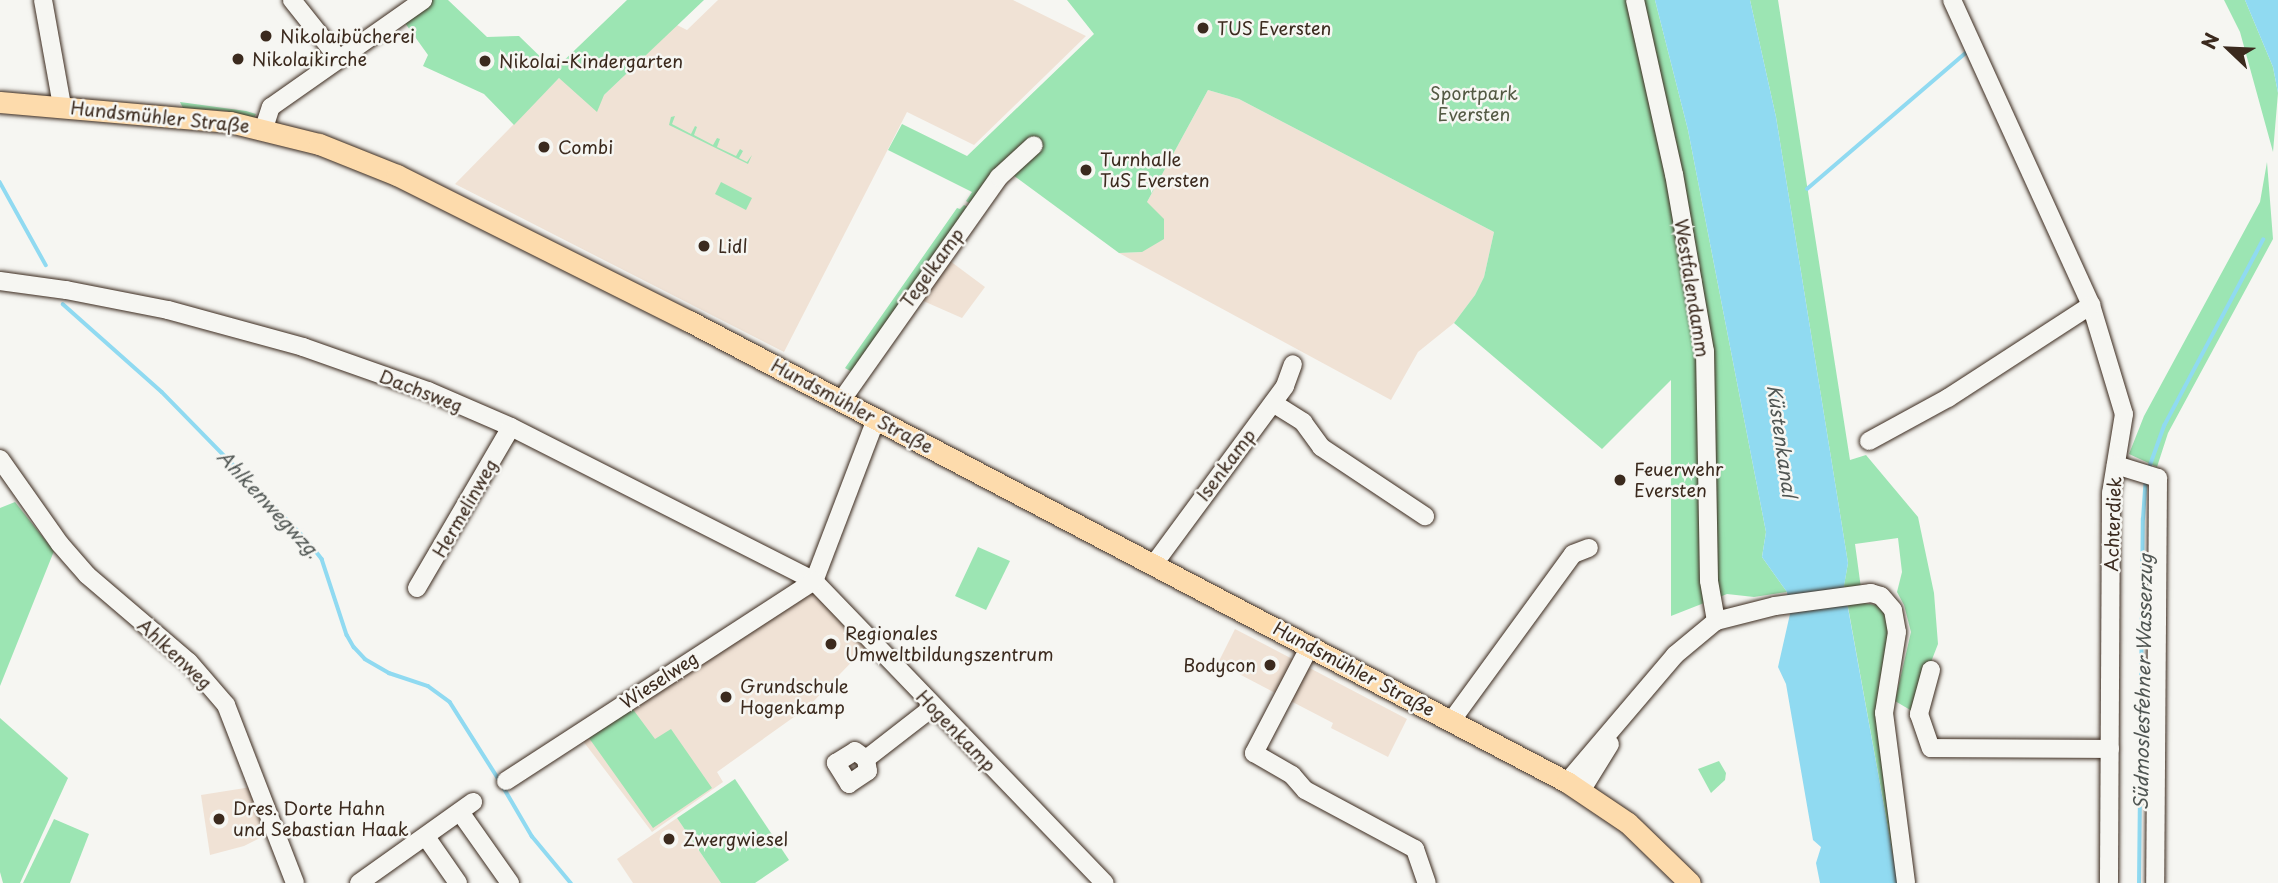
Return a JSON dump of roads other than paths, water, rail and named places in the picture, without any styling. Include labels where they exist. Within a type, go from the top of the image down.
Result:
[{"type":"main road","name":"Hundsmühler Straße","points":[[0,102],[209,119],[264,128],[319,144],[397,175],[588,269],[1574,786],[1629,823],[1690,883]]},
{"type":"street","points":[[43,0],[62,106]]},
{"type":"street","points":[[292,0],[339,59]]},
{"type":"street","points":[[264,128],[271,107],[423,0]]},
{"type":"street","name":"Westfalendamm","points":[[1635,0],[1674,174],[1705,351],[1709,580],[1716,621]]},
{"type":"street","name":"Achterdiek","points":[[1951,0],[2091,305],[2124,414],[2111,493],[2109,883]]},
{"type":"street","name":"Tegelkamp","points":[[841,401],[999,177],[1034,145]]},
{"type":"street","name":"Dachsweg","points":[[0,281],[66,290],[168,310],[303,347],[428,391],[511,427],[814,582]]},
{"type":"street","points":[[1869,441],[1948,398],[2091,305]]},
{"type":"street","name":"Isenkamp","points":[[1154,564],[1285,386],[1293,364]]},
{"type":"street","points":[[1273,403],[1303,422],[1321,447],[1425,516]]},
{"type":"street","points":[[814,582],[876,419]]},
{"type":"street","name":"Hermelinweg","points":[[417,588],[511,427]]},
{"type":"street","name":"Ahlkenweg","points":[[0,459],[60,544],[87,575],[190,664],[226,705],[295,883]]},
{"type":"street","points":[[2116,465],[2158,478],[2155,883]]},
{"type":"street","points":[[1452,720],[1573,554],[1589,548]]},
{"type":"street","name":"Hogenkamp","points":[[814,582],[1105,883]]},
{"type":"street","name":"Wieselweg","points":[[506,781],[814,582]]},
{"type":"street","points":[[1574,786],[1637,699],[1675,655],[1716,621],[1775,606],[1859,593],[1881,596],[1893,610],[1896,619],[1896,648],[1886,684],[1884,713],[1906,883]]},
{"type":"street","points":[[1310,646],[1254,754],[1292,775],[1305,790],[1415,849],[1427,883]]},
{"type":"street","points":[[1931,670],[1919,714],[1931,748],[2110,749]]},
{"type":"street","points":[[866,759],[933,707]]},
{"type":"street","points":[[359,883],[466,807],[510,883]]},
{"type":"street","points":[[426,837],[457,883]]},
{"type":"water","name":"Küstenkanal","points":[[1655,0],[1750,0],[1776,117],[1848,563],[1844,586],[1898,883],[1820,883],[1816,863],[1821,847],[1813,840],[1786,684],[1778,667],[1790,614],[1787,592],[1762,557],[1766,532],[1688,130]]},
{"type":"water","points":[[2245,0],[2278,0],[2278,93],[2273,67]]},
{"type":"waterway","points":[[1807,189],[1969,50]]},
{"type":"waterway","points":[[0,182],[46,265]]},
{"type":"waterway","name":"Südmoslesfehner Wasserzug","points":[[2149,468],[2164,426],[2263,240]]},
{"type":"waterway","name":"Ahlkenwegwzg.","points":[[63,304],[162,392],[308,541],[322,559],[347,635],[354,647],[365,659],[389,673],[428,686],[450,702],[498,778]]},
{"type":"waterway","name":"Südmoslesfehner Wasserzug","points":[[2139,883],[2143,519],[2146,480]]},
{"type":"waterway","points":[[504,788],[532,836],[571,883]]},
{"type":"place","name":"TUS Eversten","points":[[1203,28]]},
{"type":"place","name":"Nikolaibücherei","points":[[266,36]]},
{"type":"place","name":"Nikolaikirche","points":[[238,59]]},
{"type":"place","name":"Nikolai-Kindergarten","points":[[485,61]]},
{"type":"place","name":"Combi","points":[[544,147]]},
{"type":"place","name":"Turnhalle TuS Eversten","points":[[1086,170]]},
{"type":"place","name":"Lidl","points":[[704,246]]},
{"type":"place","name":"Feuerwehr Eversten","points":[[1620,480]]},
{"type":"place","name":"Regionales Umweltbildungszentrum","points":[[831,644]]},
{"type":"place","name":"Bodycon","points":[[1270,665]]},
{"type":"place","name":"Grundschule Hogenkamp","points":[[726,697]]},
{"type":"place","name":"Dres. Dorte Hahn und Sebastian Haak","points":[[219,819]]},
{"type":"place","name":"Zwergwiesel","points":[[669,839]]},
{"type":"park label","name":"Sportpark Eversten","points":[[1474,104]]}]
